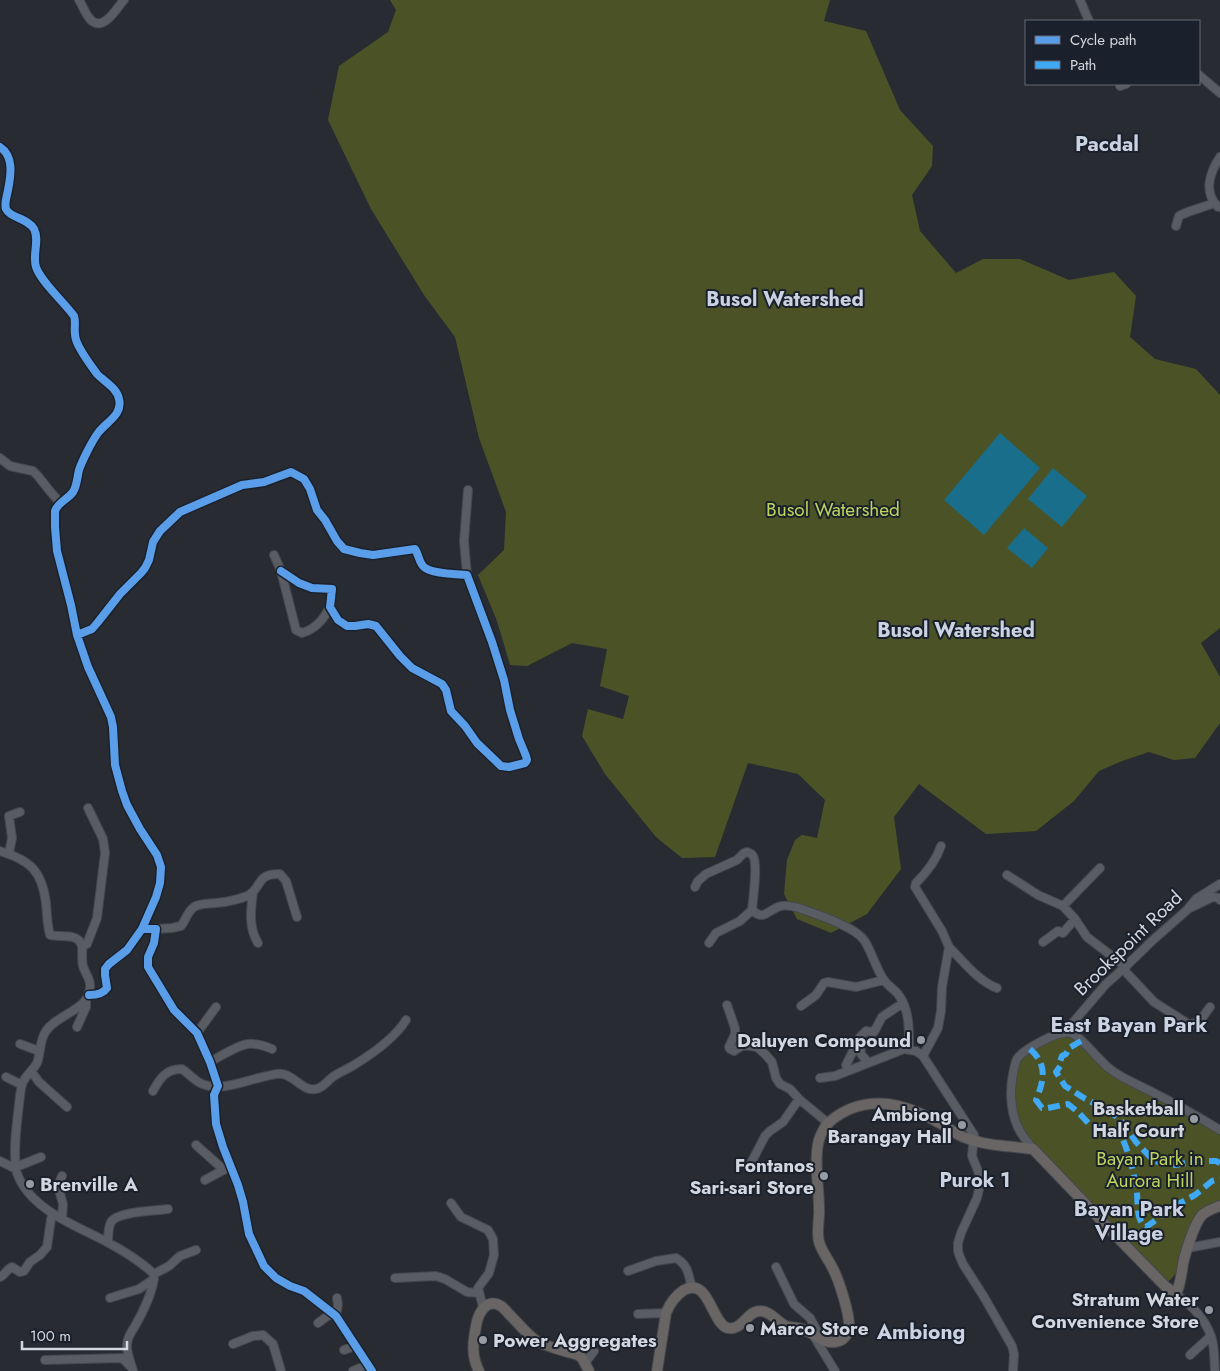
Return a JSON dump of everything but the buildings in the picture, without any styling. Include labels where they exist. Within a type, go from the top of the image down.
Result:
[{"type":"main road","points":[[657,1371],[668,1309],[676,1295],[692,1288],[700,1290],[723,1326],[727,1328],[735,1327],[752,1314],[760,1311],[767,1312],[785,1325],[812,1333],[828,1343],[844,1338],[850,1328],[842,1290],[834,1269],[822,1250],[818,1233],[820,1210],[817,1152],[818,1141],[828,1123],[856,1106],[886,1103],[913,1110],[963,1138],[988,1144],[1033,1149],[1166,1286],[1176,1294],[1181,1281],[1188,1248],[1197,1223],[1208,1211],[1220,1206]]},
{"type":"main road","points":[[1166,1286],[1174,1282],[1182,1271]]},
{"type":"main road","points":[[479,1371],[474,1361],[473,1351],[477,1318],[483,1307],[490,1304],[500,1306],[536,1340],[578,1355],[587,1367]]},
{"type":"street","points":[[79,0],[93,22],[102,23],[110,17],[124,0]]},
{"type":"street","points":[[1080,0],[1089,20]]},
{"type":"street","points":[[1200,76],[1220,93]]},
{"type":"street","points":[[0,147],[7,152],[9,159],[10,174],[5,203],[6,209],[32,226],[36,240],[34,258],[41,277],[74,316],[76,321],[74,334],[76,341],[96,372],[116,392],[119,399],[120,406],[118,412],[95,438],[80,469],[71,495],[60,503],[55,511],[56,541],[72,605],[77,635],[88,667],[111,717],[115,765],[122,791],[127,805],[157,855],[161,867],[160,883],[156,897],[142,929],[127,950],[105,969],[107,988],[105,992],[88,997],[81,1005],[52,1024],[46,1031],[37,1063],[25,1077],[22,1085],[17,1118],[16,1168],[21,1182],[29,1194],[53,1214],[108,1242],[145,1266],[154,1276]]},
{"type":"street","points":[[1176,226],[1179,216],[1217,205],[1210,197],[1209,191],[1211,176],[1220,157]]},
{"type":"street","points":[[0,458],[10,466],[33,472],[60,503]]},
{"type":"street","points":[[77,635],[92,629],[120,594],[141,573],[149,560],[153,542],[160,531],[180,512],[242,485],[264,482],[290,472],[304,479],[310,488],[317,510],[344,549],[373,555],[416,549],[422,565],[426,569],[435,572],[467,575]]},
{"type":"street","points":[[330,607],[338,620],[347,626],[368,624],[376,626],[412,668],[442,684],[446,690],[451,711],[466,726],[477,743],[501,766],[510,767],[525,762],[527,760],[526,756],[510,710],[504,680],[467,575],[464,541],[468,490]]},
{"type":"street","points":[[274,554],[281,571],[294,626],[298,632],[306,632],[323,620],[330,607],[332,589],[312,588],[299,583],[281,571]]},
{"type":"street","points":[[82,946],[87,944],[98,918],[105,853],[104,839],[88,808]]},
{"type":"street","points":[[9,853],[12,838],[9,816],[20,812]]},
{"type":"street","points":[[941,846],[932,866],[916,883],[916,886],[949,947],[978,976],[990,986],[997,988]]},
{"type":"street","points":[[0,851],[22,859],[36,870],[46,902],[47,926],[50,935],[71,936],[78,939],[82,946],[82,961],[91,985],[86,1007],[77,1027]]},
{"type":"street","points":[[695,887],[698,881],[706,874],[738,860],[744,853],[749,852],[753,855],[755,862],[752,910],[740,921],[716,933],[709,942]]},
{"type":"street","points":[[1063,906],[1100,868]]},
{"type":"street","points":[[258,943],[254,936],[251,920],[253,892],[260,880],[266,876],[275,873],[280,874],[286,881],[297,917]]},
{"type":"street","points":[[1007,875],[1038,895],[1063,906],[1075,919],[1087,937],[1125,968],[1154,1002],[1190,1026],[1200,1021],[1210,1008]]},
{"type":"street","name":"Brookspoint Road","points":[[1064,1033],[1106,984],[1187,910],[1196,899],[1220,884]]},
{"type":"street","points":[[142,929],[181,926],[192,908],[198,905],[232,901],[253,892]]},
{"type":"street","points":[[1187,910],[1213,897],[1220,900]]},
{"type":"street","points":[[752,910],[757,914],[763,915],[778,907],[791,906],[824,917],[852,930],[862,937],[884,980],[898,995],[907,1013],[909,1050]]},
{"type":"street","points":[[1043,942],[1058,932],[1063,933],[1075,919]]},
{"type":"street","points":[[156,929],[154,943],[148,957],[148,967],[174,1010],[197,1033],[210,1062],[218,1086],[214,1095],[216,1124],[228,1168],[243,1202],[249,1234],[264,1266],[276,1278],[304,1291],[335,1314],[369,1368],[353,1371]]},
{"type":"street","points":[[923,1056],[938,1028],[942,987],[949,947]]},
{"type":"street","points":[[801,1006],[816,995],[824,983],[856,987],[884,980]]},
{"type":"street","points":[[846,1065],[860,1037],[866,1031],[874,1032],[882,1017],[903,1004]]},
{"type":"street","points":[[727,1005],[735,1028],[735,1034],[729,1048],[733,1052],[744,1045],[757,1047],[772,1062],[776,1078],[780,1084],[790,1089],[828,1123]]},
{"type":"street","points":[[197,1033],[216,1007]]},
{"type":"street","points":[[153,1091],[160,1078],[174,1069],[182,1069],[201,1084],[218,1086],[227,1086],[256,1078],[282,1074],[313,1090],[320,1088],[394,1036],[406,1020]]},
{"type":"street","points":[[1033,1149],[1020,1132],[1014,1115],[1011,1099],[1016,1061],[1023,1053],[1056,1035],[1064,1033],[1070,1033],[1077,1037],[1110,1070],[1193,1113],[1220,1130]]},
{"type":"street","points":[[860,1037],[861,1054],[866,1060]]},
{"type":"street","points":[[20,1044],[39,1051]]},
{"type":"street","points":[[210,1062],[247,1044],[272,1049]]},
{"type":"street","points":[[820,1078],[835,1076],[904,1049],[916,1051],[923,1056],[974,1135],[972,1140],[972,1156],[980,1176],[980,1185],[978,1198],[961,1233],[958,1251],[963,1264],[1012,1346],[1014,1354],[1013,1371]]},
{"type":"street","points":[[31,1071],[39,1082],[67,1107]]},
{"type":"street","points":[[6,1077],[22,1085]]},
{"type":"street","points":[[751,1163],[765,1136],[784,1122],[799,1099]]},
{"type":"street","points":[[196,1145],[228,1168]]},
{"type":"street","points":[[16,1168],[41,1157]]},
{"type":"street","points":[[0,1160],[16,1168]]},
{"type":"street","points":[[205,1180],[228,1168]]},
{"type":"street","points":[[62,1176],[58,1186],[63,1204],[62,1218]]},
{"type":"street","points":[[451,1203],[461,1217],[488,1230],[493,1239],[494,1255],[489,1273],[478,1288],[483,1307]]},
{"type":"street","points":[[108,1242],[110,1223],[116,1217],[127,1214],[168,1210]]},
{"type":"street","points":[[0,1277],[12,1266],[20,1272],[24,1271],[30,1262],[40,1255],[47,1246],[53,1214]]},
{"type":"street","points":[[1188,1248],[1220,1242]]},
{"type":"street","points":[[110,1298],[139,1290],[180,1256],[196,1250]]},
{"type":"street","points":[[628,1270],[656,1261],[676,1258],[684,1263],[692,1288]]},
{"type":"street","points":[[776,1268],[794,1304],[810,1318],[822,1340]]},
{"type":"street","points":[[132,1370],[127,1347],[129,1336],[145,1306],[154,1276]]},
{"type":"street","points":[[395,1278],[436,1276],[467,1292],[478,1293]]},
{"type":"street","points":[[1176,1294],[1202,1319],[1212,1336],[1215,1371]]},
{"type":"street","points":[[335,1314],[337,1298]]},
{"type":"street","points":[[638,1314],[668,1309]]},
{"type":"street","points":[[318,1323],[335,1314]]},
{"type":"street","points":[[812,1333],[834,1371]]},
{"type":"street","points":[[233,1344],[253,1336],[263,1335],[273,1344],[281,1371]]},
{"type":"street","points":[[1190,1355],[1212,1336]]},
{"type":"street","points":[[344,1350],[355,1346]]},
{"type":"street","points":[[587,1367],[594,1351]]},
{"type":"street","points":[[45,1360],[122,1358],[132,1370]]},
{"type":"green space","name":"Busol Watershed","points":[[390,0],[830,0],[824,21],[866,31],[900,110],[933,146],[932,166],[912,195],[920,231],[956,273],[983,259],[1020,259],[1069,280],[1114,272],[1136,296],[1130,337],[1155,359],[1196,369],[1220,395],[1220,628],[1201,643],[1220,677],[1220,723],[1195,758],[1174,760],[1149,752],[1099,771],[1074,801],[1036,831],[986,834],[919,784],[894,817],[901,869],[867,914],[831,933],[797,919],[784,894],[787,860],[795,840],[802,835],[817,838],[825,800],[798,774],[748,763],[715,857],[682,858],[656,837],[605,774],[582,736],[588,709],[623,719],[629,696],[600,686],[607,649],[572,643],[527,666],[510,665],[497,621],[478,575],[504,550],[506,512],[479,438],[455,337],[424,295],[371,209],[328,120],[339,66],[388,32],[396,10]]},
{"type":"green space","name":"Bayan Park in Aurora Hill","points":[[1064,1036],[1071,1037],[1076,1041],[1107,1072],[1190,1116],[1220,1135],[1220,1202],[1205,1208],[1179,1267],[1168,1282],[1163,1282],[1065,1175],[1038,1149],[1024,1131],[1018,1117],[1015,1094],[1020,1062],[1035,1049]]},
{"type":"water","points":[[1000,433],[1040,468],[984,535],[944,500]]},
{"type":"water","points":[[1053,468],[1087,496],[1062,527],[1028,499]]},
{"type":"water","points":[[1024,528],[1048,548],[1032,568],[1007,548]]},
{"type":"marked path","points":[[1081,1041],[1069,1048],[1066,1054],[1062,1056],[1061,1065],[1056,1072],[1065,1086],[1120,1119],[1136,1142],[1154,1161],[1175,1165],[1198,1161],[1216,1161],[1220,1163]]},
{"type":"marked path","points":[[1030,1049],[1036,1055],[1042,1067],[1041,1086],[1036,1100],[1042,1108],[1068,1104],[1090,1125],[1120,1133],[1133,1170],[1139,1216],[1146,1227],[1165,1211],[1195,1195],[1212,1181],[1220,1179]]},
{"type":"cycle path","points":[[0,147],[8,155],[10,166],[10,178],[5,202],[6,209],[11,214],[28,222],[34,229],[36,234],[36,267],[48,285],[74,316],[75,337],[78,346],[97,374],[118,395],[120,405],[119,410],[101,429],[87,451],[73,492],[58,505],[55,511],[57,551],[77,635],[88,667],[111,717],[115,765],[122,791],[127,805],[157,855],[161,867],[160,883],[156,897],[142,929],[127,950],[105,969],[107,988],[99,994],[89,995]]},
{"type":"cycle path","points":[[77,635],[92,629],[120,594],[141,573],[149,560],[153,542],[160,531],[180,512],[242,485],[264,482],[291,472],[304,479],[310,489],[317,510],[344,549],[373,555],[415,549],[421,563],[427,569],[467,575],[504,680],[510,710],[526,756],[527,760],[525,763],[509,767],[501,766],[477,743],[451,711],[446,690],[442,684],[412,668],[376,626],[368,624],[347,626],[338,620],[330,607],[332,589],[312,588],[299,583],[281,571]]},
{"type":"cycle path","points":[[142,929],[156,929],[154,943],[148,957],[148,967],[174,1010],[197,1033],[210,1062],[218,1086],[214,1095],[216,1124],[238,1185],[249,1234],[264,1266],[276,1278],[304,1291],[336,1316],[372,1371]]},
{"type":"place","name":"Daluyen Compound","points":[[921,1040]]},
{"type":"place","name":"Basketball Half Court","points":[[1194,1119]]},
{"type":"place","name":"Ambiong Barangay Hall","points":[[962,1125]]},
{"type":"place","name":"Fontanos Sari-sari Store","points":[[824,1176]]},
{"type":"place","name":"Brenville A","points":[[30,1184]]},
{"type":"place","name":"Stratum Water Convenience Store","points":[[1209,1310]]},
{"type":"place","name":"Marco Store","points":[[750,1328]]},
{"type":"place","name":"Power Aggregates","points":[[483,1340]]},
{"type":"district","name":"Pacdal","points":[[1107,144]]},
{"type":"district","name":"Busol Watershed","points":[[785,299]]},
{"type":"district","name":"Busol Watershed","points":[[956,630]]},
{"type":"district","name":"East Bayan Park","points":[[1129,1025]]},
{"type":"district","name":"Purok 1","points":[[975,1180]]},
{"type":"district","name":"Bayan Park Village","points":[[1129,1221]]},
{"type":"district","name":"Ambiong","points":[[921,1332]]}]
